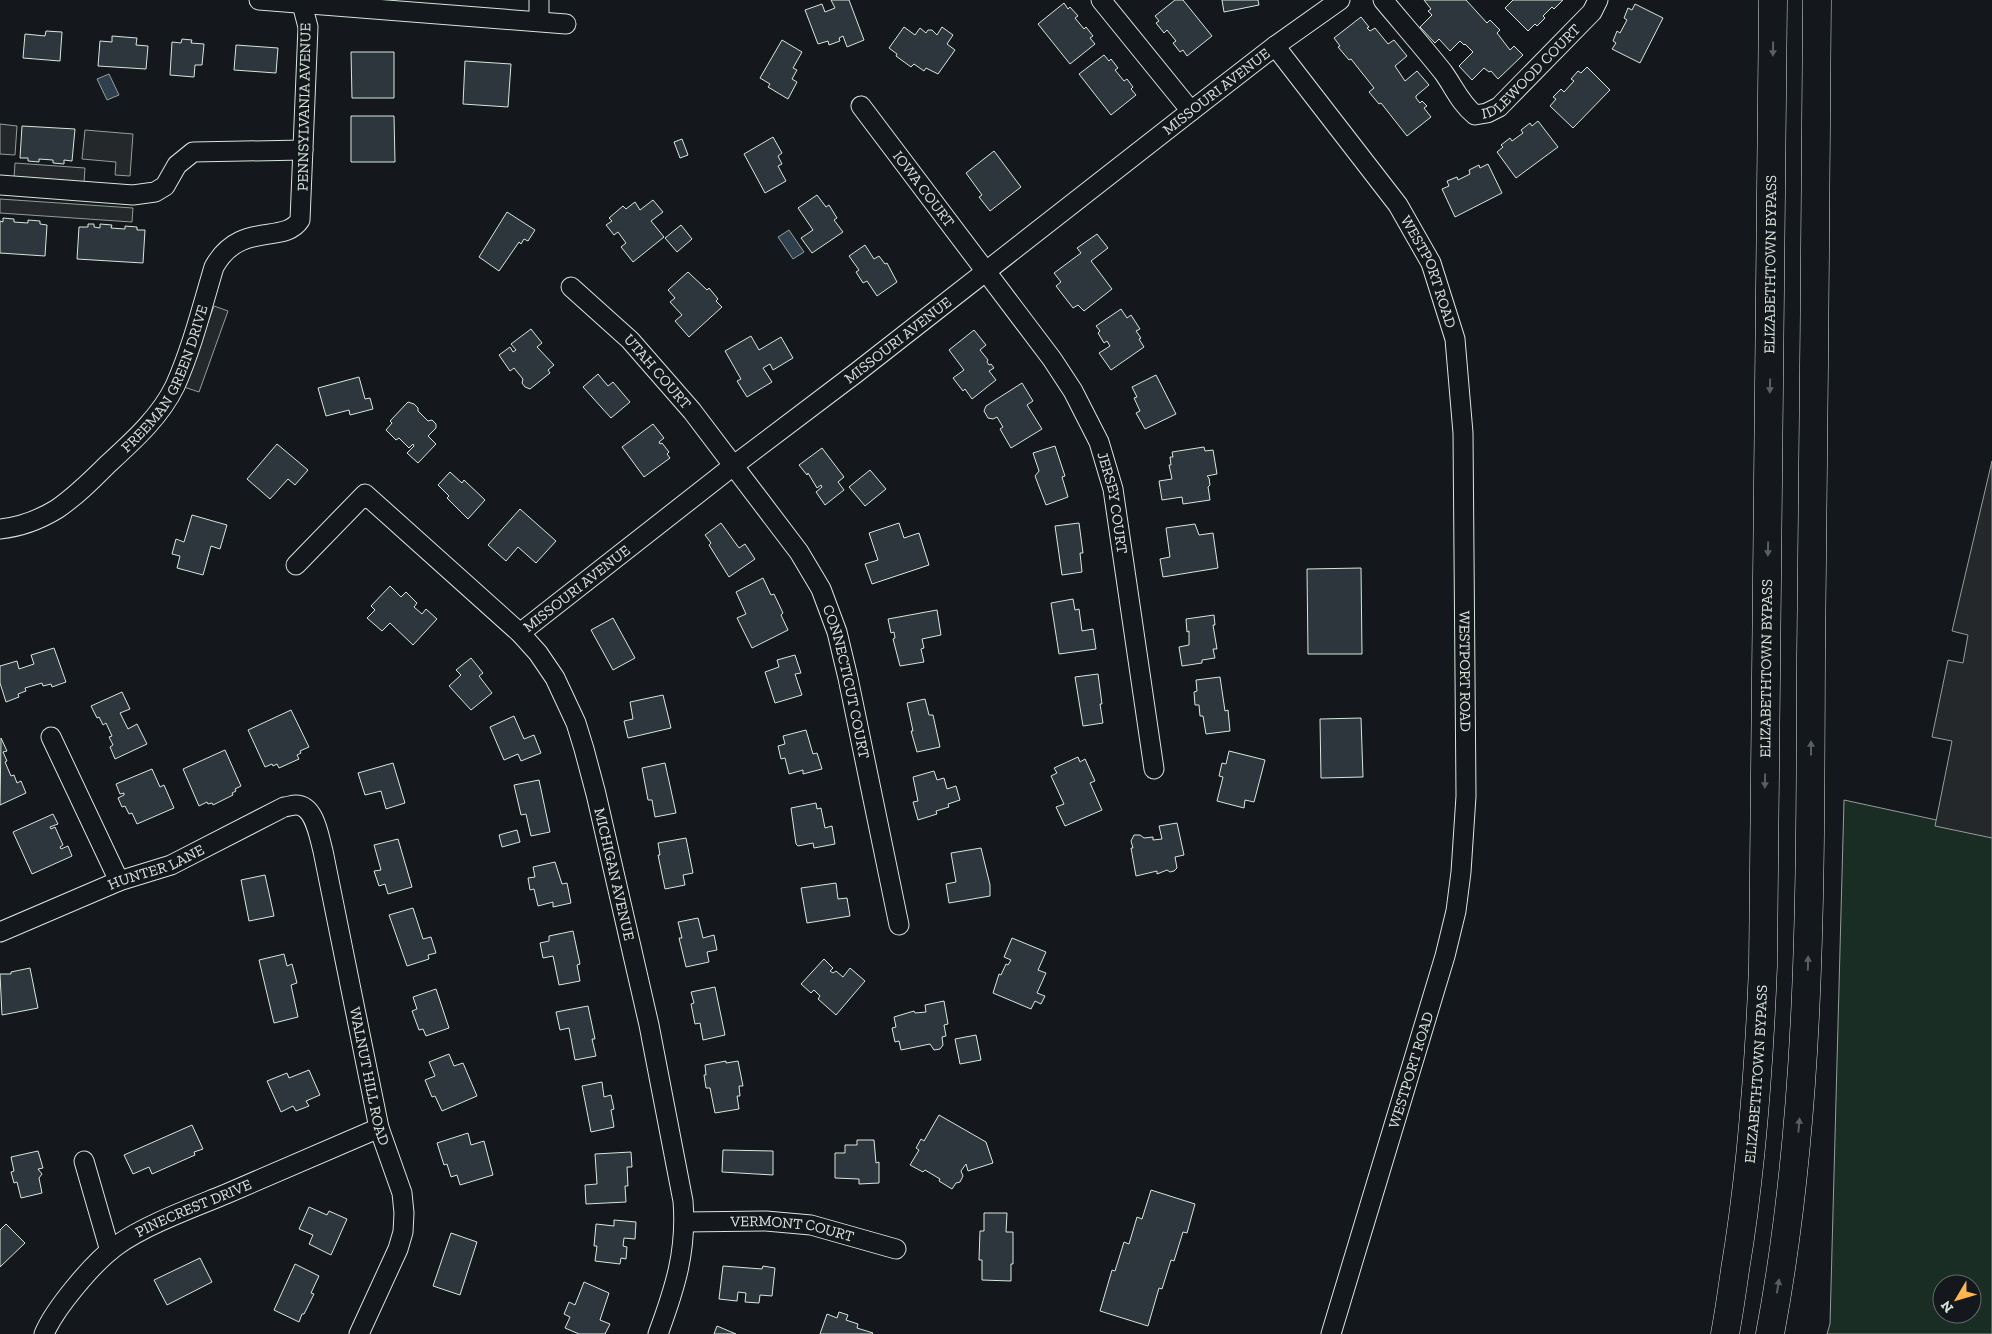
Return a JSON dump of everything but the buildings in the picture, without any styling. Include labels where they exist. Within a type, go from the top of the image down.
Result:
[{"type":"highway","name":"ELIZABETHTOWN BYPASS","points":[[1725,1334],[1752,1150],[1760,1059],[1763,966],[1773,0]]},
{"type":"highway","points":[[1770,1334],[1792,1189],[1804,1064],[1807,1002],[1810,878],[1817,0]]},
{"type":"street","points":[[259,0],[302,1],[438,15],[539,20],[566,24]]},
{"type":"street","points":[[539,20],[540,0]]},
{"type":"street","points":[[1101,0],[1190,111]]},
{"type":"street","points":[[1275,46],[1340,0]]},
{"type":"street","name":"IDLEWOOD COURT","points":[[1383,0],[1446,76],[1464,107],[1475,115],[1488,113],[1499,107],[1592,12],[1598,0]]},
{"type":"street","name":"PENNSYLVANIA AVENUE","points":[[301,214],[308,27],[302,1]]},
{"type":"street","name":"MISSOURI AVENUE","points":[[520,633],[733,466],[856,374],[985,271],[1275,46]]},
{"type":"street","name":"WESTPORT ROAD","points":[[1275,46],[1398,205],[1431,262],[1455,340],[1463,433],[1466,796],[1461,872],[1456,911],[1445,956],[1332,1334]]},
{"type":"street","name":"IOWA COURT","points":[[860,106],[985,271]]},
{"type":"street","points":[[0,185],[133,195],[155,192],[165,186],[176,165],[193,152],[303,150]]},
{"type":"street","name":"FREEMAN GREEN DRIVE","points":[[0,529],[27,523],[58,508],[84,487],[157,415],[174,387],[187,357],[214,267],[221,255],[232,245],[243,239],[289,230],[296,226],[301,214]]},
{"type":"street","name":"JERSEY COURT","points":[[985,271],[1052,359],[1073,391],[1099,442],[1113,489],[1154,769]]},
{"type":"street","name":"UTAH COURT","points":[[571,287],[611,322],[647,359],[692,412],[733,466]]},
{"type":"street","name":"CONNECTICUT COURT","points":[[733,466],[799,552],[821,589],[830,610],[848,678],[899,925]]},
{"type":"street","name":"MICHIGAN AVENUE","points":[[296,565],[365,494],[520,633],[538,653],[555,678],[576,723],[599,804],[648,1025],[683,1201],[685,1222],[681,1265],[674,1292],[658,1334]]},
{"type":"street","points":[[51,737],[119,881]]},
{"type":"street","name":"HUNTER LANE","points":[[0,932],[119,881],[171,865],[284,807],[298,805],[309,811]]},
{"type":"street","name":"WALNUT HILL ROAD","points":[[309,811],[316,824],[323,851],[380,1128],[402,1193],[403,1232],[391,1267],[359,1334]]},
{"type":"street","name":"PINECREST DRIVE","points":[[44,1334],[69,1296],[95,1264],[128,1239],[182,1212],[380,1128]]},
{"type":"street","points":[[84,1161],[110,1251]]},
{"type":"street","name":"VERMONT COURT","points":[[685,1222],[766,1221],[811,1225],[896,1249]]},
{"type":"green space","points":[[1844,800],[1992,832],[1992,1334],[1827,1334],[1830,1324]]},
{"type":"shaded area","points":[[0,124],[17,126],[15,155],[0,154]]},
{"type":"shaded area","points":[[85,130],[133,134],[130,176],[115,175],[116,162],[82,159]]},
{"type":"shaded area","points":[[15,163],[85,168],[84,183],[14,178]]},
{"type":"shaded area","points":[[0,199],[133,208],[132,222],[0,213]]},
{"type":"shaded area","points":[[214,306],[228,311],[199,392],[184,387]]},
{"type":"shaded area","points":[[1992,461],[1992,838],[1935,826],[1952,741],[1932,737],[1948,660],[1963,663],[1968,635],[1952,631]]},
{"type":"water","points":[[109,74],[119,95],[107,100],[97,79]]},
{"type":"water","points":[[789,230],[804,252],[793,259],[778,237]]}]
